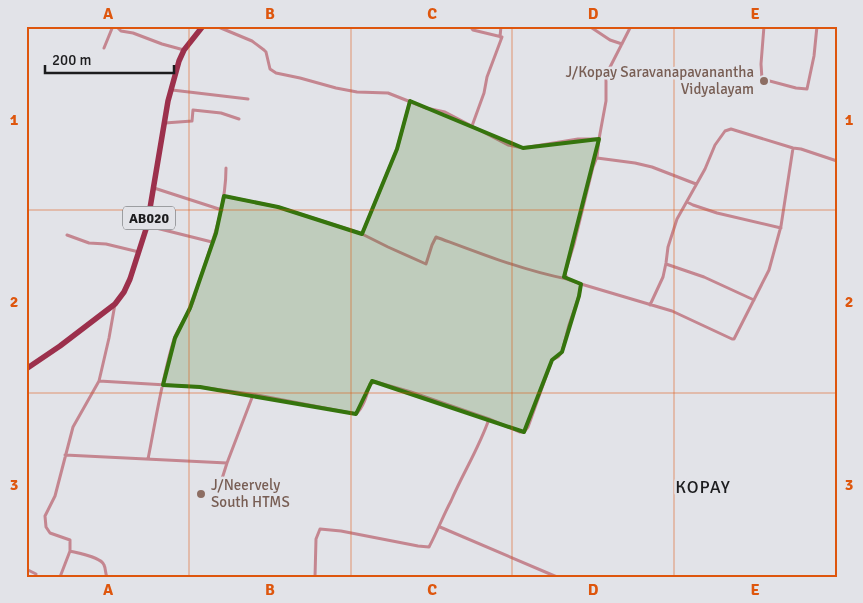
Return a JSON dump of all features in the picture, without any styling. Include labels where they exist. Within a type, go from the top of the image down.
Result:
[{"type":"main road","name":"AB020","points":[[26,369],[115,304],[124,292],[147,226],[164,124],[179,61],[184,50],[203,26]]},
{"type":"street","points":[[104,48],[114,26],[121,31],[133,33],[184,50]]},
{"type":"street","points":[[216,26],[252,40],[266,52],[270,69],[276,73],[357,92],[388,93],[426,108],[445,112],[508,145],[523,148],[578,139],[599,139]]},
{"type":"street","points":[[470,26],[473,30],[500,37]]},
{"type":"street","points":[[472,126],[502,37],[500,37],[501,26]]},
{"type":"street","points":[[589,26],[610,40],[622,44]]},
{"type":"street","points":[[567,279],[565,273],[597,158],[606,101],[606,75],[631,26]]},
{"type":"street","points":[[764,26],[761,64],[762,79],[807,89],[814,56],[817,26]]},
{"type":"street","points":[[171,90],[248,99]]},
{"type":"street","points":[[362,234],[397,150],[410,102]]},
{"type":"street","points":[[164,124],[192,121],[193,110],[221,113],[239,119]]},
{"type":"street","points":[[650,305],[663,277],[668,247],[677,219],[725,131],[731,129],[837,161]]},
{"type":"street","points":[[224,196],[278,207],[362,234],[426,264],[436,237],[510,264],[672,311],[734,339],[769,270],[781,228],[793,148]]},
{"type":"street","points":[[597,158],[652,167],[696,184]]},
{"type":"street","points":[[148,459],[174,338],[190,308],[222,210],[226,186],[226,168]]},
{"type":"street","points":[[153,187],[222,210]]},
{"type":"street","points":[[687,202],[717,213],[781,228]]},
{"type":"street","points":[[147,226],[212,242]]},
{"type":"street","points":[[68,235],[89,242],[139,252]]},
{"type":"street","points":[[666,264],[704,277],[754,300]]},
{"type":"street","points":[[99,381],[200,387],[356,414],[362,407],[370,384],[376,382],[411,392],[524,432],[528,427],[552,360],[562,352],[581,284]]},
{"type":"street","points":[[60,577],[70,551],[70,540],[50,533],[46,526],[45,516],[55,496],[73,427],[99,381],[115,304]]},
{"type":"street","points":[[220,485],[253,395]]},
{"type":"street","points":[[315,577],[316,539],[320,529],[342,531],[429,547],[482,439],[489,419]]},
{"type":"street","points":[[65,455],[227,463]]},
{"type":"street","points":[[440,527],[557,577]]},
{"type":"street","points":[[70,551],[100,560],[104,564],[107,577]]},
{"type":"street","points":[[26,569],[36,574],[35,577]]},
{"type":"highlighted area","points":[[410,101],[523,148],[599,139],[564,277],[581,284],[579,296],[562,352],[552,360],[524,432],[372,381],[356,414],[200,387],[163,385],[175,338],[190,308],[216,233],[224,196],[278,207],[362,234],[397,149]]},
{"type":"place","name":"J/Kopay Saravanapavanantha Vidyalayam","points":[[764,81]]},
{"type":"place","name":"J/Neervely South HTMS","points":[[201,494]]},
{"type":"district","name":"KOPAY","points":[[703,487]]}]
